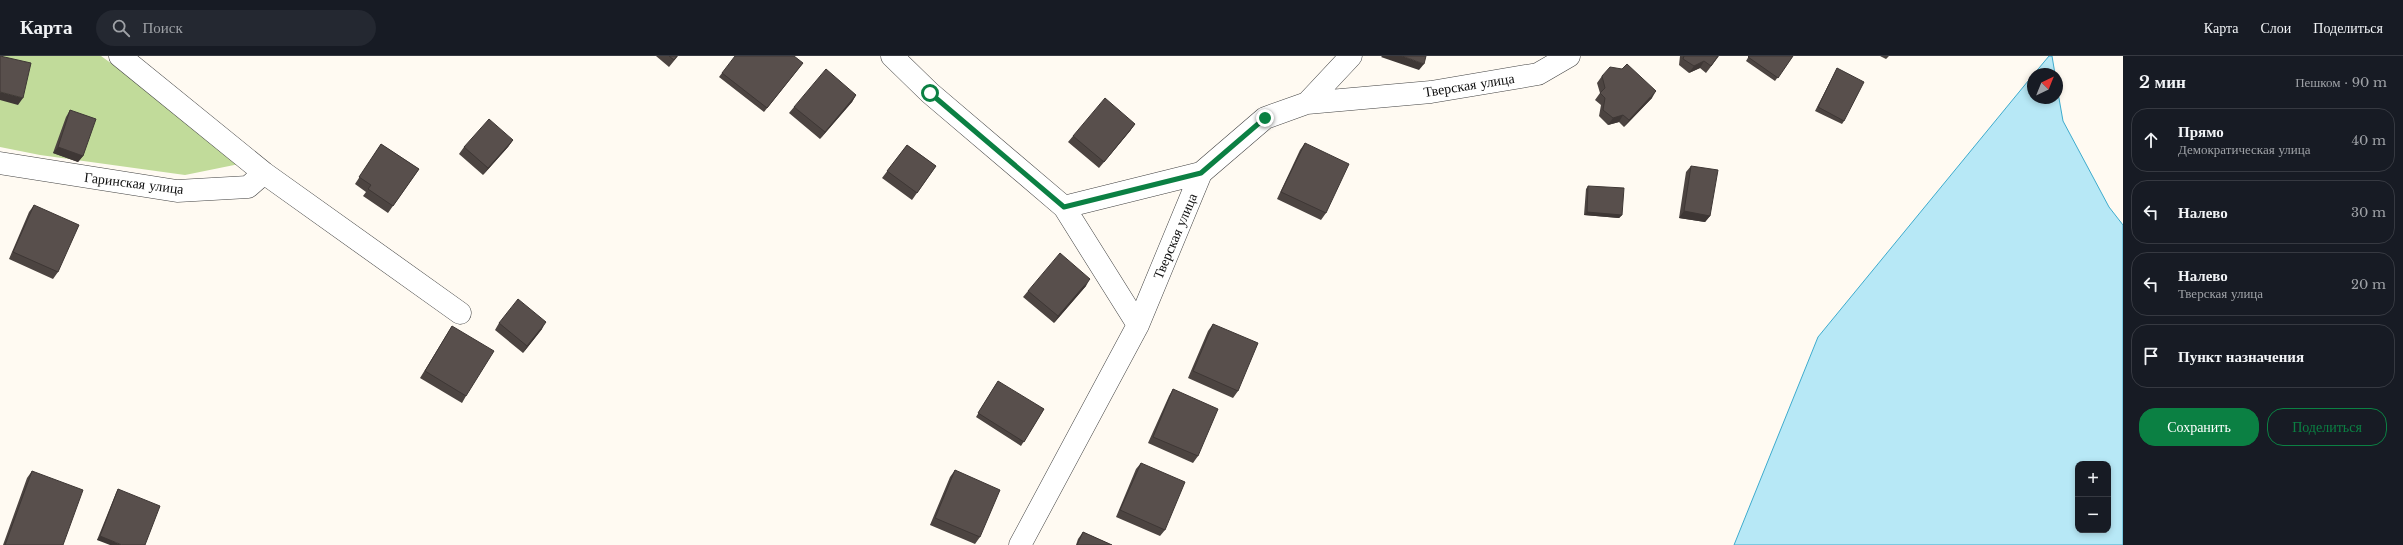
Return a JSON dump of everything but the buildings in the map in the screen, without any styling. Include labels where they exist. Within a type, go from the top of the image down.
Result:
[{"type":"street","points":[[120,56],[264,173],[460,313]]},
{"type":"street","points":[[892,56],[930,93],[1064,207],[1138,325]]},
{"type":"street","points":[[1307,103],[1351,56]]},
{"type":"street","name":"Тверская улица","points":[[1020,545],[1138,325],[1201,173],[1265,118],[1307,103],[1431,92],[1538,74],[1569,56]]},
{"type":"street","name":"Гаринская улица","points":[[0,163],[177,191],[248,187],[264,173]]},
{"type":"street","points":[[1064,207],[1201,173]]},
{"type":"green space","points":[[0,56],[101,56],[249,162],[185,175],[40,155],[0,147]]},
{"type":"water","points":[[2049,56],[2052,56],[2054,68],[2039,68]]},
{"type":"water","points":[[2027,82],[2027,104],[2060,104],[2063,121],[2109,207],[2123,225],[2123,545],[1734,545],[1818,337]]},
{"type":"route","points":[[930,93],[1064,207],[1201,173],[1265,118]]}]
